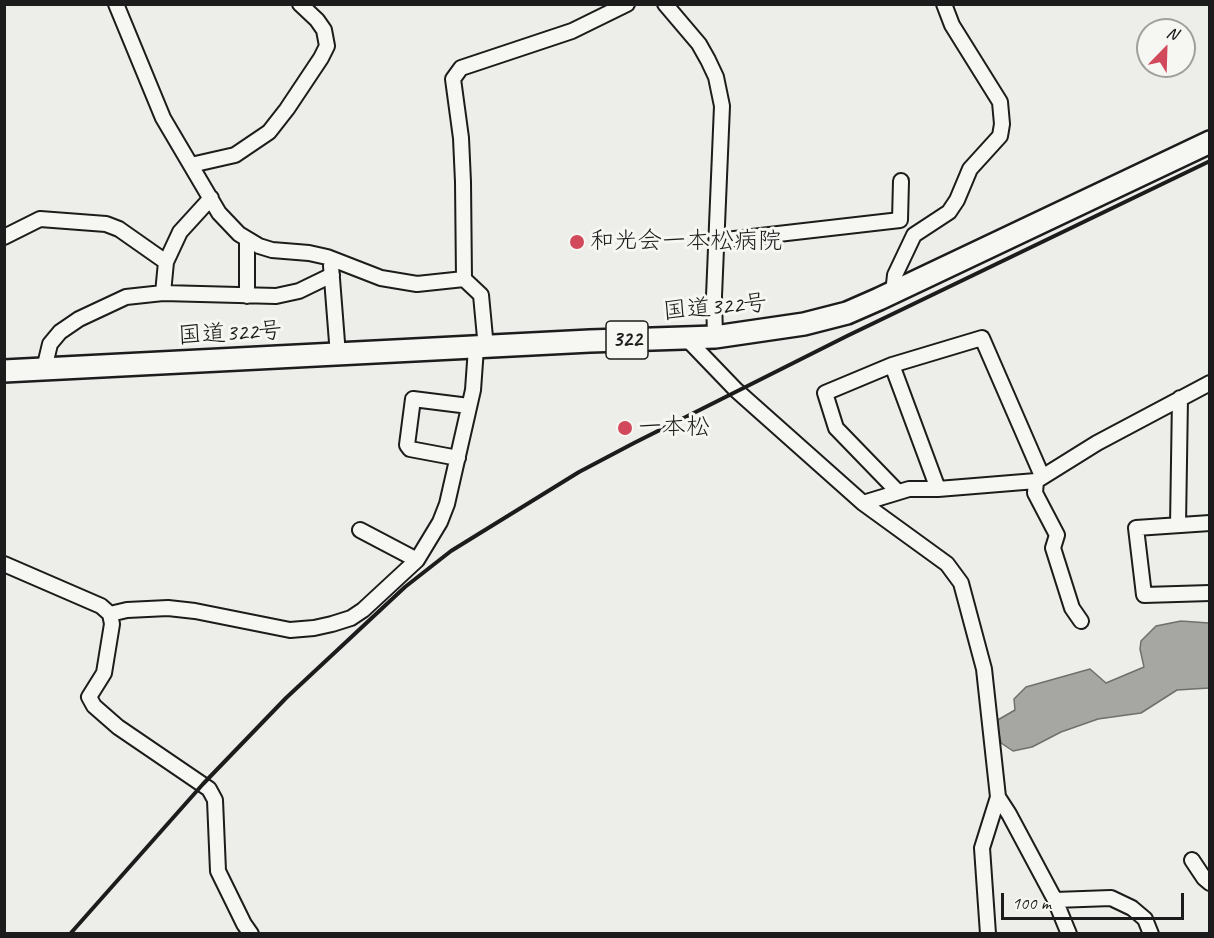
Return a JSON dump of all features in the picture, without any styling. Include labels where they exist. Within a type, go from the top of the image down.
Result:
[{"type":"highway","name":"国道322号","points":[[4,371],[715,337],[804,324],[847,313],[1209,142]]},
{"type":"street","points":[[116,4],[163,118],[219,213],[248,240],[272,250],[309,253],[330,258],[381,278],[430,284],[464,279]]},
{"type":"street","points":[[191,165],[235,156],[269,132],[298,92],[327,46],[324,30],[300,4]]},
{"type":"street","points":[[110,614],[127,610],[168,608],[195,611],[290,630],[314,628],[351,618],[363,610],[417,560],[441,522],[458,458],[481,348],[481,295],[464,279],[464,182],[452,84],[456,73],[471,64],[572,31],[627,4]]},
{"type":"street","points":[[665,4],[699,44],[708,60],[716,77],[722,106],[714,296],[715,337]]},
{"type":"street","points":[[893,292],[895,275],[914,235],[949,212],[957,200],[970,169],[1000,136],[1002,124],[1000,102],[952,25],[944,4]]},
{"type":"street","points":[[717,241],[900,220],[901,181]]},
{"type":"street","points":[[163,293],[166,262],[180,232],[211,198]]},
{"type":"street","points":[[7,232],[40,219],[106,224],[119,229],[166,262]]},
{"type":"street","points":[[247,296],[248,240]]},
{"type":"street","points":[[330,258],[338,355]]},
{"type":"street","points":[[45,369],[50,344],[60,332],[79,319],[126,297],[163,293],[276,296],[299,291],[332,275]]},
{"type":"street","points":[[686,337],[736,390],[863,503],[947,564],[961,582],[984,669],[998,796],[982,848],[988,933]]},
{"type":"street","points":[[898,492],[836,428],[825,393],[892,365],[982,338],[1039,479],[1035,493],[1057,535],[1053,548],[1072,608],[1081,621]]},
{"type":"street","points":[[892,365],[938,489]]},
{"type":"street","points":[[863,503],[909,489],[938,489],[1039,479],[1097,443],[1209,383]]},
{"type":"street","points":[[1178,525],[1180,398]]},
{"type":"street","points":[[458,458],[410,449],[407,445],[413,399],[469,406]]},
{"type":"street","points":[[1209,523],[1136,528],[1144,595],[1209,593]]},
{"type":"street","points":[[360,530],[417,560]]},
{"type":"street","points":[[4,564],[101,606],[110,614],[112,624],[104,673],[89,697],[94,706],[118,727],[209,789],[216,800],[218,871],[244,924],[251,933]]},
{"type":"street","points":[[998,796],[1055,900],[1069,933]]},
{"type":"street","points":[[1192,860],[1209,883]]},
{"type":"street","points":[[1055,900],[1111,898],[1132,908],[1145,919],[1151,933]]},
{"type":"shaded area","points":[[1181,621],[1209,623],[1209,688],[1177,690],[1141,713],[1098,719],[1061,732],[1032,747],[1013,751],[1001,743],[996,721],[1015,710],[1014,699],[1026,687],[1090,669],[1106,683],[1144,667],[1140,649],[1141,641],[1156,626]]},
{"type":"railway","points":[[70,934],[203,784],[286,698],[405,587],[451,551],[579,472],[634,443],[847,336],[1210,161]]},
{"type":"place","name":"和光会一本松病院","points":[[577,242]]},
{"type":"place","name":"一本松","points":[[625,428]]}]
